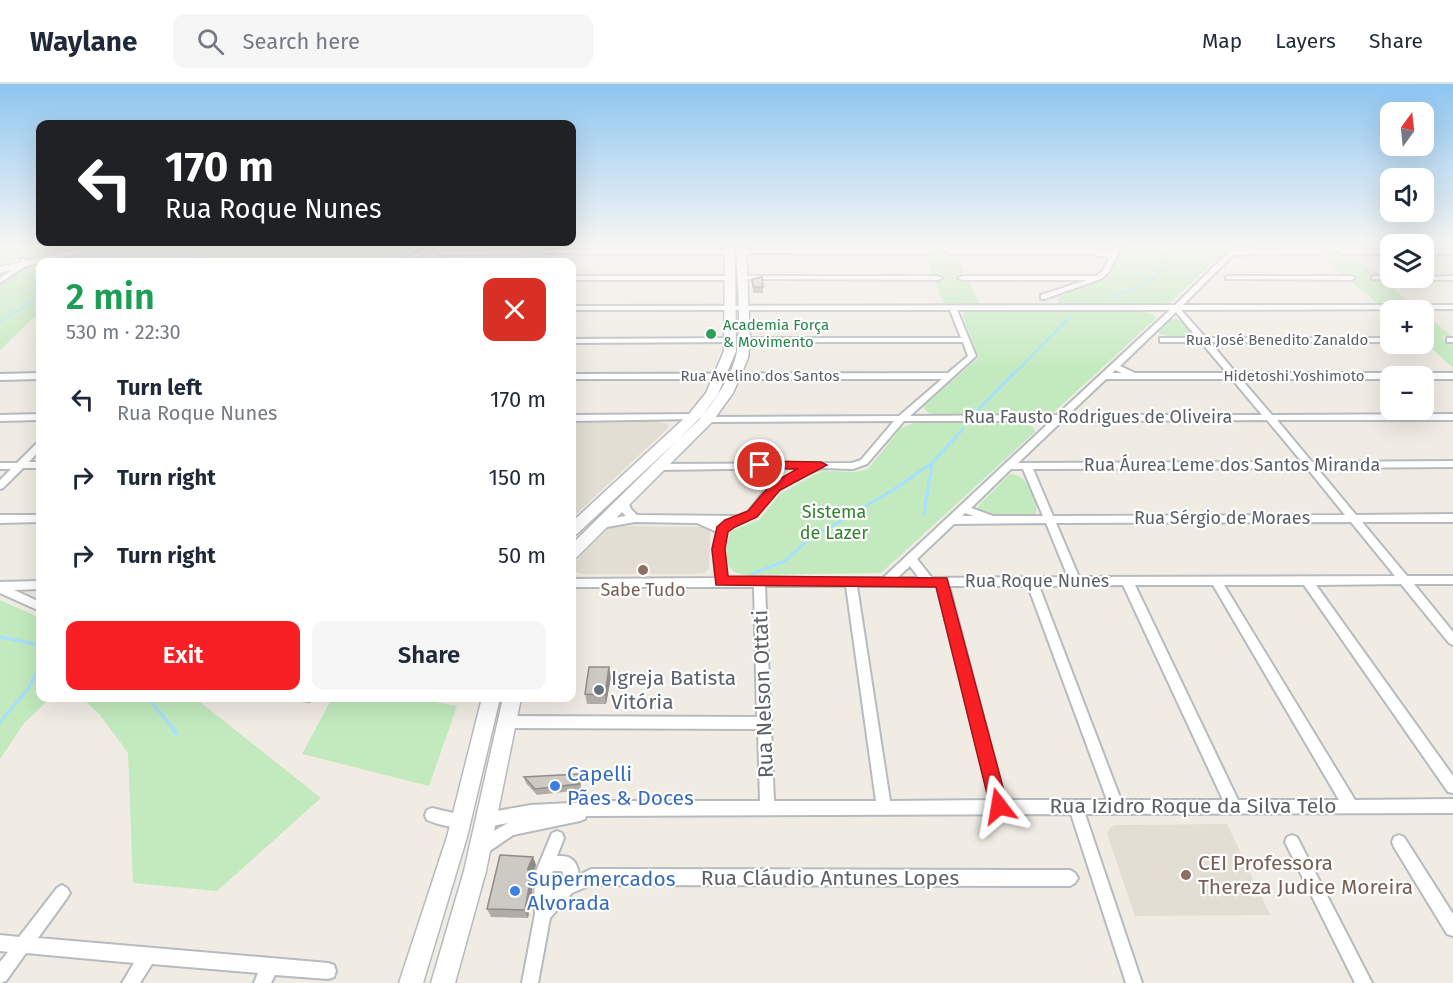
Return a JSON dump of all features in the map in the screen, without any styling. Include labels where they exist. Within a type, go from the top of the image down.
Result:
[{"type":"main road","points":[[576,549],[623,502],[652,465],[696,420],[717,406],[738,340],[736,289]]},
{"type":"main road","points":[[576,527],[652,465],[673,453],[712,394],[728,376]]},
{"type":"main road","points":[[411,983],[459,829],[490,702]]},
{"type":"main road","points":[[443,983],[479,855],[511,702]]},
{"type":"main road","points":[[459,829],[485,820]]},
{"type":"street","points":[[1028,308],[1044,297],[1063,289]]},
{"type":"street","points":[[887,581],[1194,289]]},
{"type":"street","points":[[1044,297],[1053,308]]},
{"type":"street","points":[[1185,298],[1206,308]]},
{"type":"street","points":[[576,308],[1453,307]]},
{"type":"street","points":[[652,465],[860,465],[902,418],[972,356],[953,308]]},
{"type":"street","points":[[1144,308],[1166,316]]},
{"type":"street","points":[[1176,308],[1270,417],[1453,640]]},
{"type":"street","name":"Rua José Benedito Zanaldo","points":[[1147,333],[1163,340]]},
{"type":"street","points":[[576,340],[966,340]]},
{"type":"street","name":"Rua José Benedito Zanaldo","points":[[1140,340],[1380,340]]},
{"type":"street","name":"Hidetoshi Yoshimoto","points":[[1113,366],[1134,376]]},
{"type":"street","points":[[0,377],[36,376]]},
{"type":"street","name":"Rua Avelino dos Santos","points":[[576,376],[949,376]]},
{"type":"street","name":"Hidetoshi Yoshimoto","points":[[1103,376],[1453,376]]},
{"type":"street","points":[[1074,404],[1082,411],[1098,417]]},
{"type":"street","name":"Rua Fausto Rodrigues de Oliveira","points":[[717,406],[724,413],[744,418]]},
{"type":"street","points":[[0,417],[36,417]]},
{"type":"street","points":[[1021,417],[1036,423],[1044,432]]},
{"type":"street","name":"Rua Fausto Rodrigues de Oliveira","points":[[576,418],[696,420],[744,418],[1453,417]]},
{"type":"street","points":[[0,486],[36,449]]},
{"type":"street","points":[[1026,450],[1040,466]]},
{"type":"street","points":[[673,453],[681,461],[699,465]]},
{"type":"street","points":[[0,466],[36,465]]},
{"type":"street","points":[[722,581],[718,549],[722,530],[730,523],[752,514],[776,487],[800,473],[821,465]]},
{"type":"street","name":"Rua Áurea Leme dos Santos Miranda","points":[[1010,466],[1453,465]]},
{"type":"street","points":[[1027,466],[1075,581]]},
{"type":"street","points":[[623,502],[629,515],[635,518]]},
{"type":"street","name":"Rua Sérgio de Moraes","points":[[965,509],[992,519]]},
{"type":"street","points":[[600,524],[635,518],[742,519]]},
{"type":"street","name":"Rua Sérgio de Moraes","points":[[953,520],[1453,518]]},
{"type":"street","points":[[0,519],[36,519]]},
{"type":"street","points":[[698,519],[722,530]]},
{"type":"street","points":[[911,559],[928,581]]},
{"type":"street","name":"Rua Roque Nunes","points":[[576,580],[942,582],[1453,580]]},
{"type":"street","points":[[1032,581],[1117,807]]},
{"type":"street","points":[[1127,581],[1234,807]]},
{"type":"street","points":[[1216,581],[1351,806]]},
{"type":"street","points":[[1307,581],[1453,787]]},
{"type":"street","name":"Rua Nelson Ottati","points":[[759,582],[766,806]]},
{"type":"street","points":[[851,582],[884,805]]},
{"type":"street","points":[[942,582],[999,806]]},
{"type":"street","points":[[0,587],[36,585]]},
{"type":"street","points":[[0,587],[36,605]]},
{"type":"street","points":[[506,722],[763,723]]},
{"type":"street","name":"Rua Izidro Roque da Silva Telo","points":[[485,820],[531,812],[610,808],[884,805],[1453,806]]},
{"type":"street","points":[[1076,807],[1134,983]]},
{"type":"street","name":"Rua Izidro Roque da Silva Telo","points":[[479,855],[490,841],[510,829],[610,808]]},
{"type":"street","points":[[432,815],[459,829]]},
{"type":"street","points":[[530,983],[543,914],[542,878],[557,838],[573,876],[566,889],[543,914]]},
{"type":"street","points":[[1292,842],[1364,983]]},
{"type":"street","points":[[1399,842],[1453,928]]},
{"type":"street","points":[[542,878],[550,864],[566,864]]},
{"type":"street","name":"Rua Cláudio Antunes Lopes","points":[[566,864],[591,877]]},
{"type":"street","name":"Rua Cláudio Antunes Lopes","points":[[566,889],[591,877],[1070,878]]},
{"type":"street","points":[[542,878],[547,891],[552,893],[566,889]]},
{"type":"street","points":[[0,975],[62,893]]},
{"type":"street","points":[[0,943],[328,971]]},
{"type":"street","points":[[130,983],[148,956]]},
{"type":"street","points":[[262,983],[271,966]]},
{"type":"shaded area","points":[[576,421],[654,421],[668,424],[668,428],[576,514]]},
{"type":"shaded area","points":[[615,526],[705,527],[710,531],[709,568],[704,573],[695,574],[576,572],[576,561],[608,528]]},
{"type":"shaded area","name":"CEI Professora Thereza Judice Moreira","points":[[1227,824],[1270,915],[1135,916],[1107,834],[1110,828],[1115,825]]},
{"type":"green space","points":[[0,289],[36,289],[36,316],[0,350]]},
{"type":"green space","points":[[938,289],[973,289],[979,303],[943,303]]},
{"type":"green space","points":[[1185,289],[1170,303],[1082,306],[1058,303],[1058,299],[1075,290]]},
{"type":"green space","points":[[1360,289],[1394,289],[1406,300],[1380,300],[1380,303]]},
{"type":"green space","points":[[964,311],[1143,312],[1153,314],[1156,318],[1053,413],[937,415],[928,413],[924,408],[925,405],[979,357],[963,317]]},
{"type":"green space","points":[[1174,319],[1186,324],[1191,336],[1180,338],[1160,334],[1158,329],[1167,320]]},
{"type":"green space","points":[[1434,322],[1451,336],[1440,337],[1453,344],[1453,368],[1434,350]]},
{"type":"green space","name":"Sistema de Lazer","points":[[914,423],[1021,423],[1033,427],[1035,432],[881,573],[746,575],[732,570],[727,562],[728,540],[731,531],[759,520],[780,494],[816,474],[823,471],[856,472],[868,469],[901,428]]},
{"type":"green space","points":[[1010,474],[1021,478],[1030,488],[1035,501],[1036,513],[1008,517],[979,512],[978,506]]},
{"type":"green space","points":[[0,600],[36,616],[36,702],[47,702],[24,723],[0,759]]},
{"type":"green space","points":[[86,702],[200,702],[321,798],[217,891],[133,883],[128,753],[100,715]]},
{"type":"green space","points":[[330,702],[436,702],[457,706],[429,786],[302,754]]},
{"type":"building","points":[[589,667],[609,667],[605,695],[585,694]]},
{"type":"building","points":[[579,774],[579,784],[535,789],[524,777]]},
{"type":"building","name":"Supermercados Alvorada","points":[[500,855],[533,857],[528,868],[529,887],[525,910],[487,909]]},
{"type":"waterway","points":[[1110,297],[1133,289]]},
{"type":"waterway","points":[[0,322],[36,299]]},
{"type":"waterway","points":[[1014,374],[1070,317]]},
{"type":"waterway","points":[[978,410],[1015,372]]},
{"type":"waterway","points":[[932,463],[963,429]]},
{"type":"waterway","points":[[752,574],[785,561],[807,541],[893,490],[932,463]]},
{"type":"waterway","points":[[924,514],[932,463]]},
{"type":"waterway","points":[[0,637],[36,644]]},
{"type":"waterway","points":[[0,722],[28,689],[36,673]]},
{"type":"waterway","points":[[151,702],[176,732]]},
{"type":"place","name":"Academia Força & Movimento","points":[[711,334]]},
{"type":"place","name":"Sabe Tudo","points":[[643,570]]},
{"type":"place","name":"Igreja Batista Vitória","points":[[599,690]]},
{"type":"place","name":"Capelli Pães & Doces","points":[[555,786]]},
{"type":"place","name":"CEI Professora Thereza Judice Moreira","points":[[1186,875]]},
{"type":"place","name":"Supermercados Alvorada","points":[[515,891]]},
{"type":"route","points":[[760,465],[821,465],[800,473],[776,487],[770,491],[752,514],[724,527],[718,549],[722,581],[942,582],[999,806]]}]
